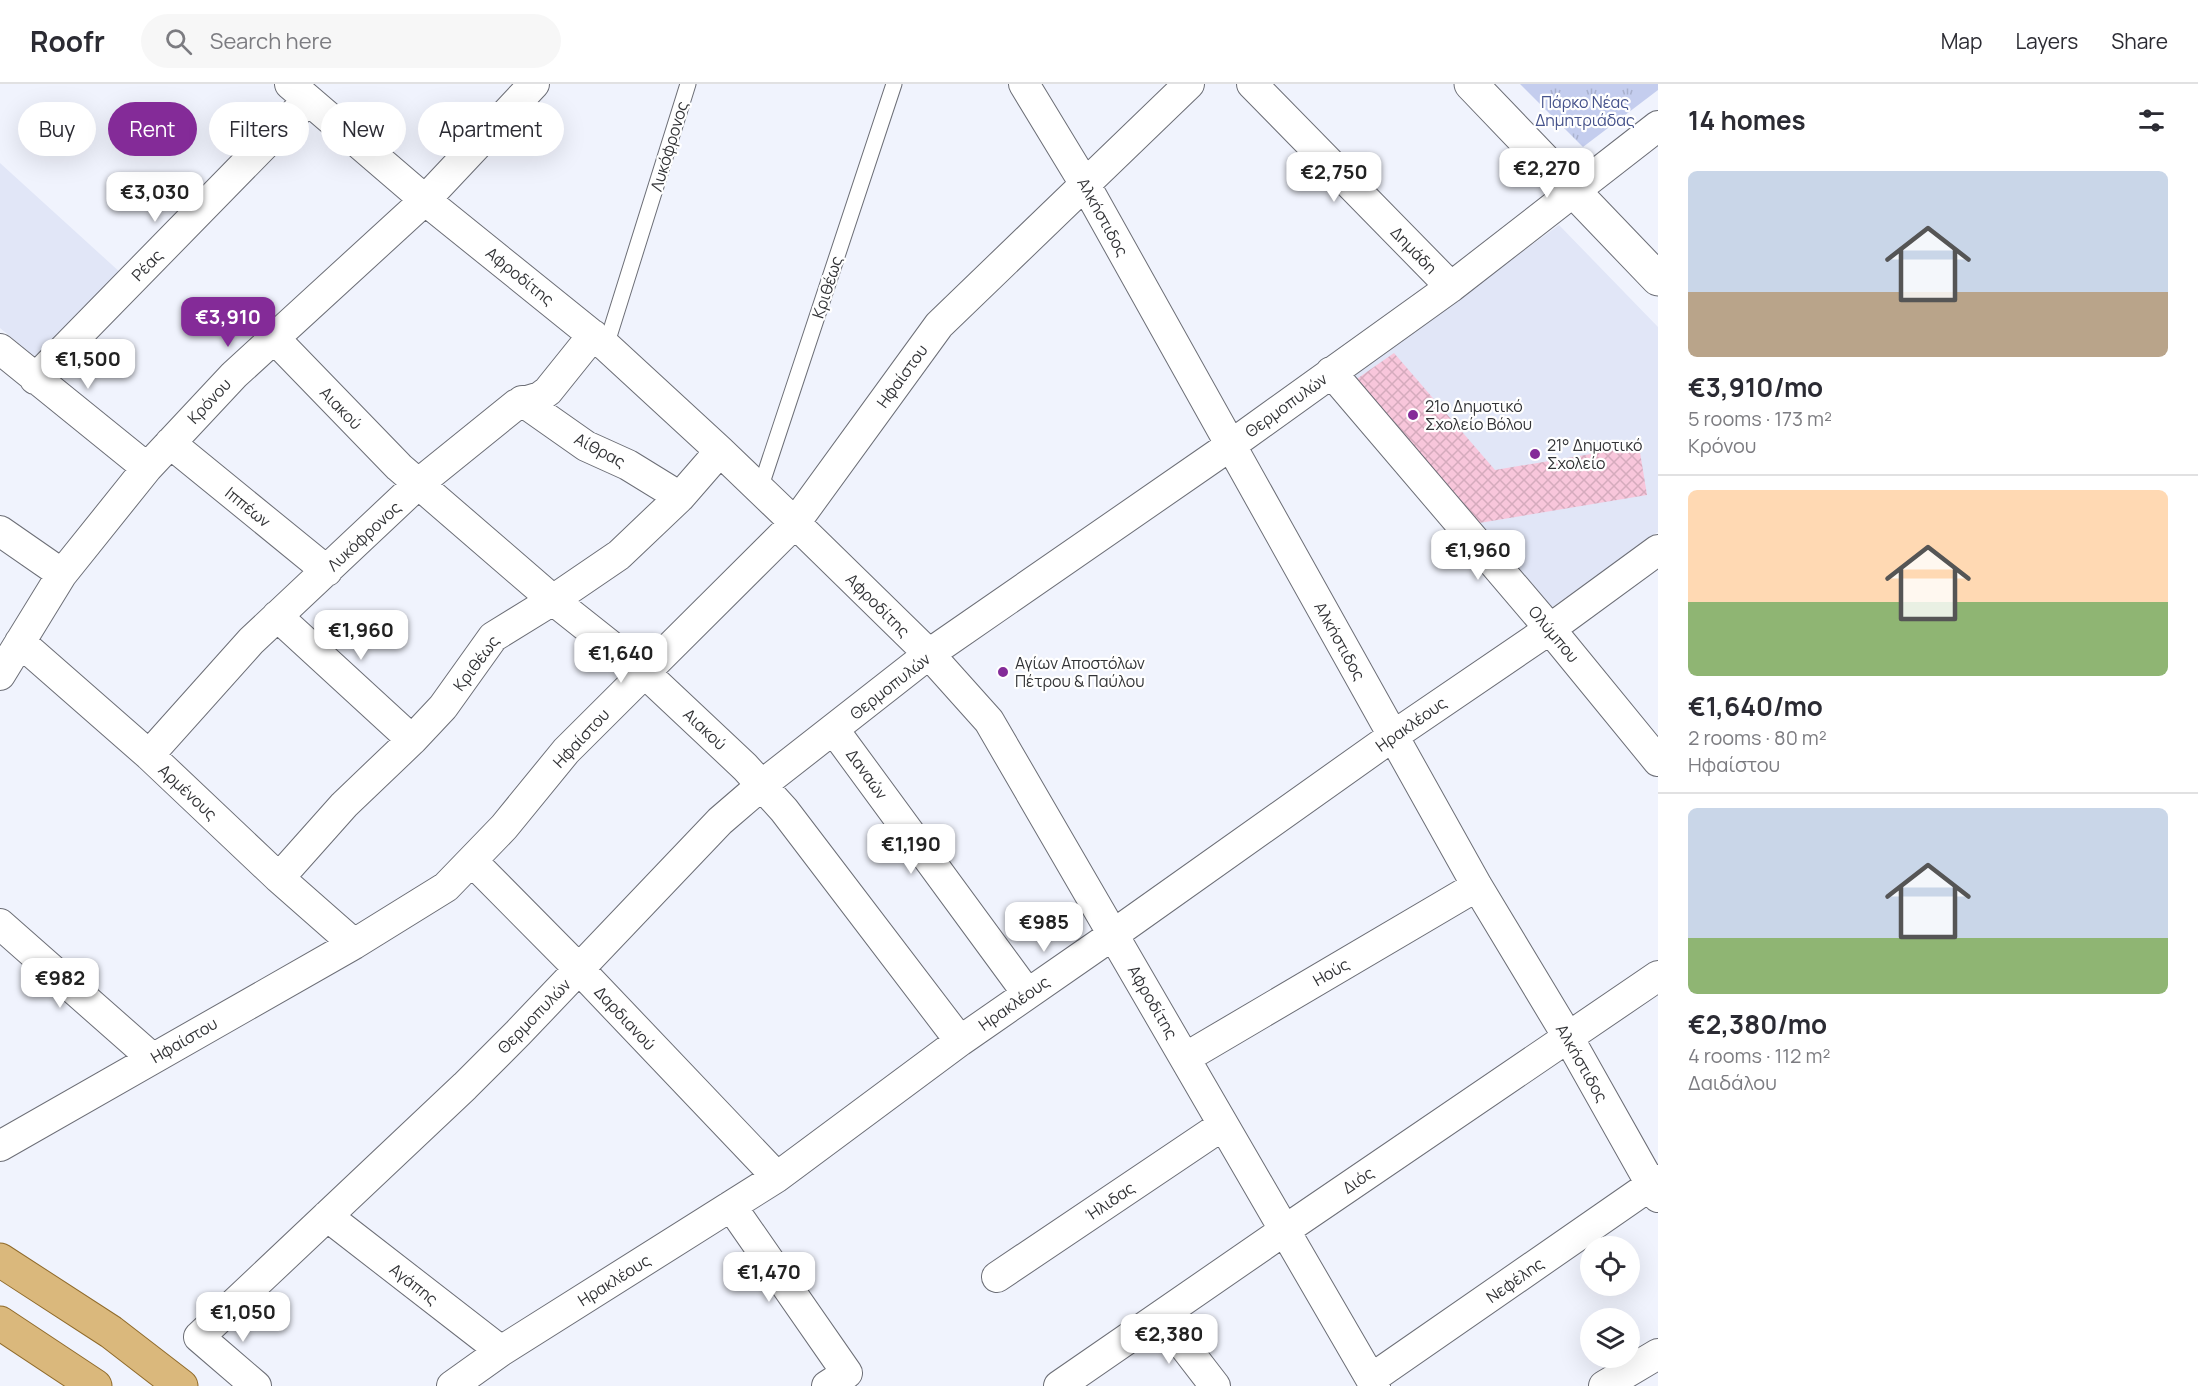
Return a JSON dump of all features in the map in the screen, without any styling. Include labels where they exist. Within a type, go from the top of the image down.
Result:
[{"type":"main road","points":[[0,1260],[102,1326],[181,1386]]},
{"type":"main road","points":[[0,1323],[95,1386]]},
{"type":"street","name":"Κρόνου","points":[[0,675],[62,574],[147,468],[234,375],[425,200],[534,84]]},
{"type":"street","name":"Αλκήστιδος","points":[[1024,84],[1086,186],[1477,886],[1656,1188]]},
{"type":"street","name":"Ηφαίστου","points":[[0,1146],[354,944],[439,892],[504,828],[566,751],[795,523],[939,325],[1190,84]]},
{"type":"street","name":"Δημάδη","points":[[1252,84],[1450,287]]},
{"type":"street","points":[[1471,84],[1658,279]]},
{"type":"street","name":"Αφροδίτης","points":[[299,92],[425,200],[599,341],[720,451],[928,654],[988,721],[1114,934],[1373,1383]]},
{"type":"street","name":"Ρέας","points":[[35,379],[299,92]]},
{"type":"street","name":"Θερμοπυλών","points":[[256,1386],[199,1337],[465,1086],[720,821],[763,784],[928,654],[1231,445],[1450,287],[1658,126]]},
{"type":"street","name":"Αιακού","points":[[274,338],[399,467],[553,600],[645,673],[763,784],[960,1041]]},
{"type":"street","name":"Λυκόφρoνος","points":[[149,755],[251,641],[418,484],[522,401],[540,397],[548,391],[599,341]]},
{"type":"street","points":[[1,353],[147,468]]},
{"type":"street","name":"Ολύμπου","points":[[1331,372],[1550,629],[1658,761]]},
{"type":"street","name":"Αίθρας","points":[[522,401],[586,446],[628,465],[680,496]]},
{"type":"street","name":"Ιππέων","points":[[170,443],[327,571]]},
{"type":"street","name":"Κριθέως","points":[[279,878],[344,805],[412,740],[451,697],[493,637],[619,555],[680,496],[720,451]]},
{"type":"street","points":[[0,531],[62,574]]},
{"type":"street","name":"Ηρακλέους","points":[[452,1386],[501,1351],[777,1177],[1027,993],[1393,736],[1550,629],[1658,550]]},
{"type":"street","points":[[277,616],[412,740]]},
{"type":"street","name":"Αρμένους","points":[[20,642],[149,755],[279,878],[354,944]]},
{"type":"street","name":"Δαναών","points":[[834,730],[1027,993]]},
{"type":"street","name":"Δαρδιανού","points":[[472,861],[579,969],[777,1177]]},
{"type":"street","name":"Ηούς","points":[[1185,1058],[1477,886]]},
{"type":"street","points":[[0,924],[152,1058]]},
{"type":"street","name":"Διός","points":[[1059,1386],[1658,976]]},
{"type":"street","name":"Ήλιδας","points":[[997,1277],[1223,1125]]},
{"type":"street","name":"Νεφέλης","points":[[1373,1383],[1656,1188]]},
{"type":"street","points":[[731,1206],[837,1379]]},
{"type":"street","name":"Αγάπης","points":[[327,1216],[501,1351]]},
{"type":"street","points":[[1161,1316],[1215,1386]]},
{"type":"street","points":[[1604,1386],[1658,1354]]},
{"type":"lane","name":"Λυκόφρoνος","points":[[599,341],[688,84]]},
{"type":"lane","name":"Κριθέως","points":[[760,489],[894,84]]},
{"type":"shaded area","points":[[0,163],[122,274],[38,359],[0,328]]},
{"type":"shaded area","name":"21° Δημοτικό Σχολείο","points":[[1559,225],[1658,327],[1658,532],[1548,610],[1347,379]]},
{"type":"green space","name":"Πάρκο Νέας Δημητριάδας","points":[[1520,84],[1658,84],[1658,90],[1583,147]]},
{"type":"building","name":"21ο Δημοτικό Σχολείο Βόλου","points":[[1394,353],[1495,470],[1639,446],[1647,495],[1473,524],[1351,383]]},
{"type":"place","name":"21ο Δημοτικό Σχολείο Βόλου","points":[[1413,415]]},
{"type":"place","name":"21° Δημοτικό Σχολείο","points":[[1535,454]]},
{"type":"place","name":"Αγίων Αποστόλων Πέτρου & Παύλου","points":[[1003,672]]}]
